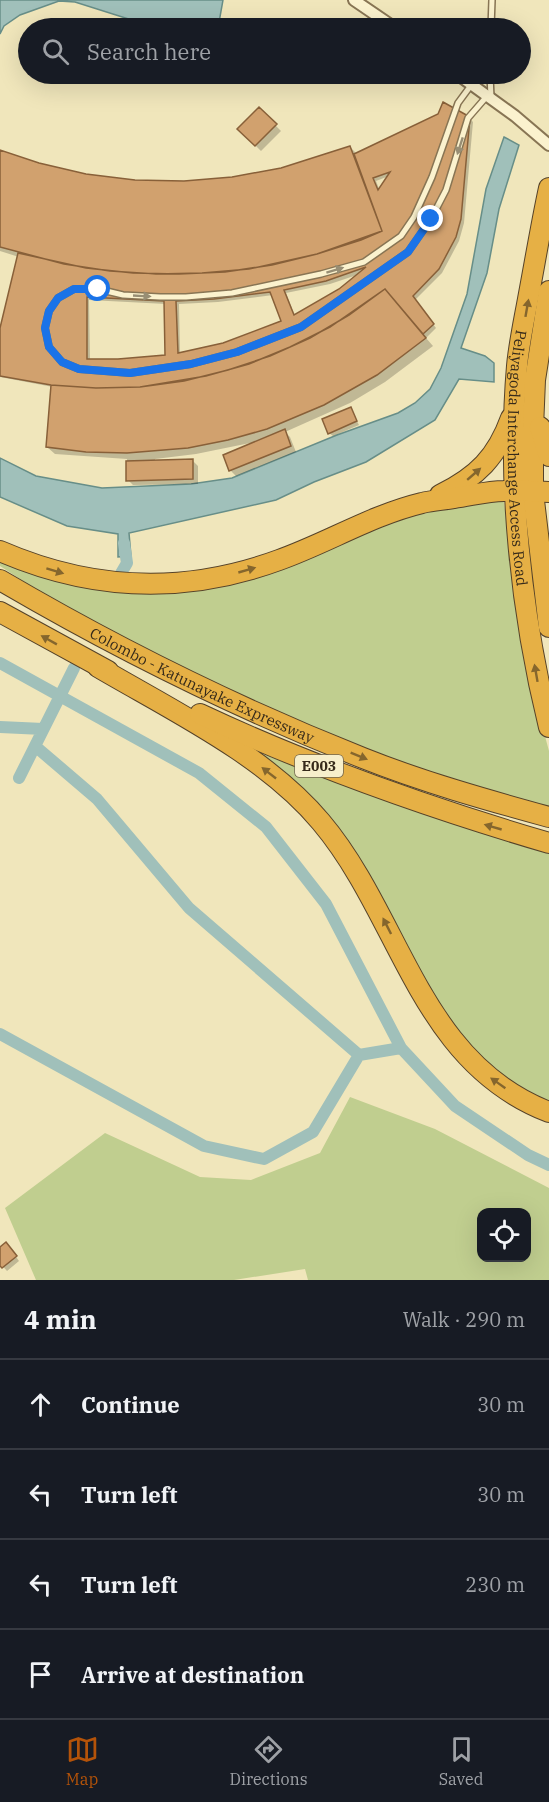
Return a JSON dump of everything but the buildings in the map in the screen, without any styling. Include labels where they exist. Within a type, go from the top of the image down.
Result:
[{"type":"highway","name":"Peliyagoda Interchange Access Road","points":[[548,623],[532,492],[515,406],[519,356],[549,188]]},
{"type":"highway","name":"Peliyagoda Interchange Access Road","points":[[549,291],[534,395],[527,618],[538,685],[549,727]]},
{"type":"highway","points":[[534,395],[542,439],[549,456]]},
{"type":"highway","points":[[0,551],[40,567],[89,580],[137,585],[183,583],[244,572],[279,560],[393,512],[424,502],[461,484],[479,471],[500,444],[515,406]]},
{"type":"highway","points":[[424,502],[504,491],[532,492]]},
{"type":"highway","name":"Colombo - Katunayake Expressway","points":[[0,580],[115,644],[224,699],[364,759],[549,818]]},
{"type":"highway","name":"Colombo - Katunayake Expressway","points":[[0,612],[98,667],[305,760],[472,821],[549,843]]},
{"type":"highway","points":[[98,667],[235,747],[275,778],[320,821],[352,864],[419,989],[447,1034],[473,1065],[491,1079],[549,1112]]},
{"type":"street","points":[[354,0],[380,18]]},
{"type":"street","points":[[472,84],[549,146]]},
{"type":"lane","points":[[491,18],[492,0]]},
{"type":"lane","points":[[472,84],[458,103],[432,177],[414,218],[401,236],[364,261],[321,274],[232,293],[160,297],[123,295],[98,289],[74,289],[58,298],[49,311],[45,328],[49,347],[62,362],[79,369],[130,373],[191,364],[237,352],[301,327],[408,252],[431,219],[446,190],[468,118],[489,97],[490,84]]},
{"type":"green space","points":[[503,495],[519,618],[536,703],[549,751],[549,812],[338,743],[80,618],[0,566],[2,561],[145,592],[418,508]]},
{"type":"green space","points":[[265,755],[464,827],[549,849],[549,1104],[513,1086],[454,1032],[378,897],[259,756]]},
{"type":"green space","points":[[350,1097],[435,1129],[549,1188],[549,1280],[308,1280],[305,1269],[234,1280],[36,1280],[5,1208],[105,1133],[200,1177],[251,1180],[320,1153]]},
{"type":"water","points":[[0,0],[223,0],[220,18],[125,18],[75,2],[59,1],[20,15],[4,26],[0,34]]},
{"type":"water","points":[[504,137],[519,145],[499,209],[487,273],[461,348],[485,356],[494,363],[494,382],[459,379],[435,420],[366,462],[314,482],[276,500],[129,533],[131,556],[118,557],[118,534],[67,526],[0,497],[0,458],[36,476],[102,488],[191,484],[232,478],[398,413],[415,403],[430,389],[441,368],[467,294],[486,189]]},
{"type":"waterway","points":[[120,575],[127,563],[124,543]]},
{"type":"waterway","points":[[0,663],[199,773],[266,827],[326,904],[401,1048]]},
{"type":"waterway","points":[[19,778],[74,668]]},
{"type":"waterway","points":[[0,727],[43,729]]},
{"type":"waterway","points":[[35,746],[97,799],[189,908],[359,1055]]},
{"type":"waterway","points":[[0,1034],[204,1146],[264,1159],[313,1132],[359,1055],[401,1048],[455,1106],[528,1155],[549,1165]]},
{"type":"route","points":[[98,289],[74,289],[58,298],[49,311],[45,328],[49,347],[62,362],[79,369],[130,373],[191,364],[237,352],[301,327],[408,252],[431,219]]}]
